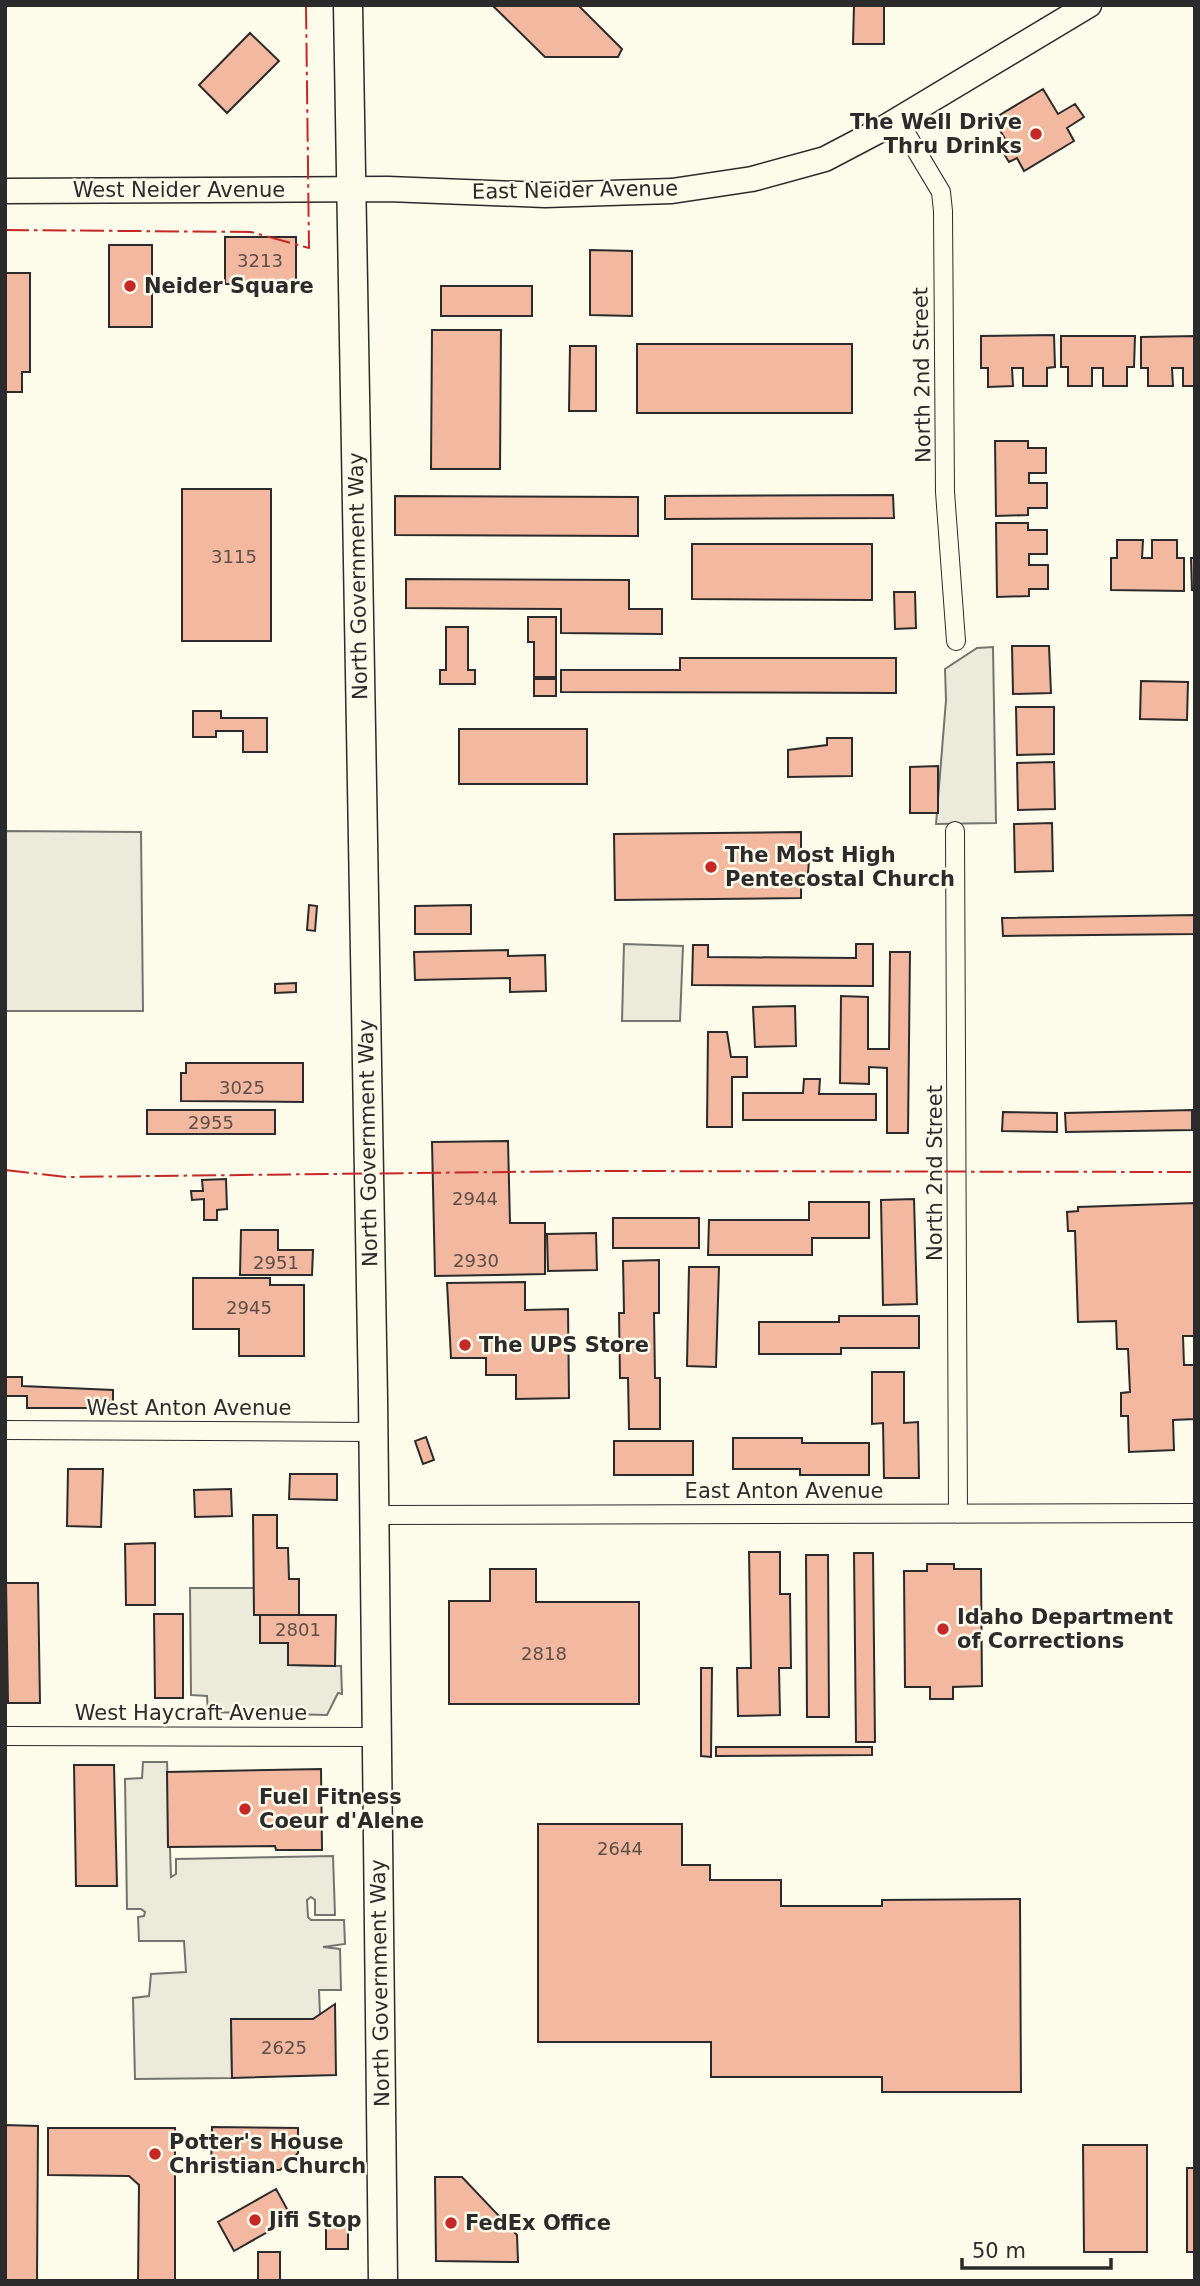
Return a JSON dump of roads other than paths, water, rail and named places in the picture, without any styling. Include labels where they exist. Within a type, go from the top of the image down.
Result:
[{"type":"main road","name":"North Government Way","points":[[348,5],[373,1432],[383,2281]]},
{"type":"main road","name":"East Neider Avenue","points":[[352,189],[545,195],[672,191],[752,178],[825,159],[898,120],[1089,5]]},
{"type":"main road","name":"West Neider Avenue","points":[[5,191],[352,189]]},
{"type":"street","name":"North 2nd Street","points":[[898,120],[941,192],[945,492],[956,641]]},
{"type":"street","name":"North 2nd Street","points":[[955,831],[958,1514]]},
{"type":"street","name":"West Anton Avenue","points":[[5,1430],[373,1432]]},
{"type":"street","name":"East Anton Avenue","points":[[373,1516],[1195,1513]]},
{"type":"street","name":"West Haycraft Avenue","points":[[5,1736],[377,1737]]},
{"type":"place","name":"The Well Drive Thru Drinks","points":[[1036,134]]},
{"type":"place","name":"Neider Square","points":[[130,286]]},
{"type":"place","name":"The Most High Pentecostal Church","points":[[711,867]]},
{"type":"place","name":"The UPS Store","points":[[465,1345]]},
{"type":"place","name":"Idaho Department of Corrections","points":[[943,1629]]},
{"type":"place","name":"Fuel Fitness Coeur d'Alene","points":[[245,1809]]},
{"type":"place","name":"Potter's House Christian Church","points":[[155,2154]]},
{"type":"place","name":"Jifi Stop","points":[[255,2220]]},
{"type":"place","name":"FedEx Office","points":[[451,2223]]}]
